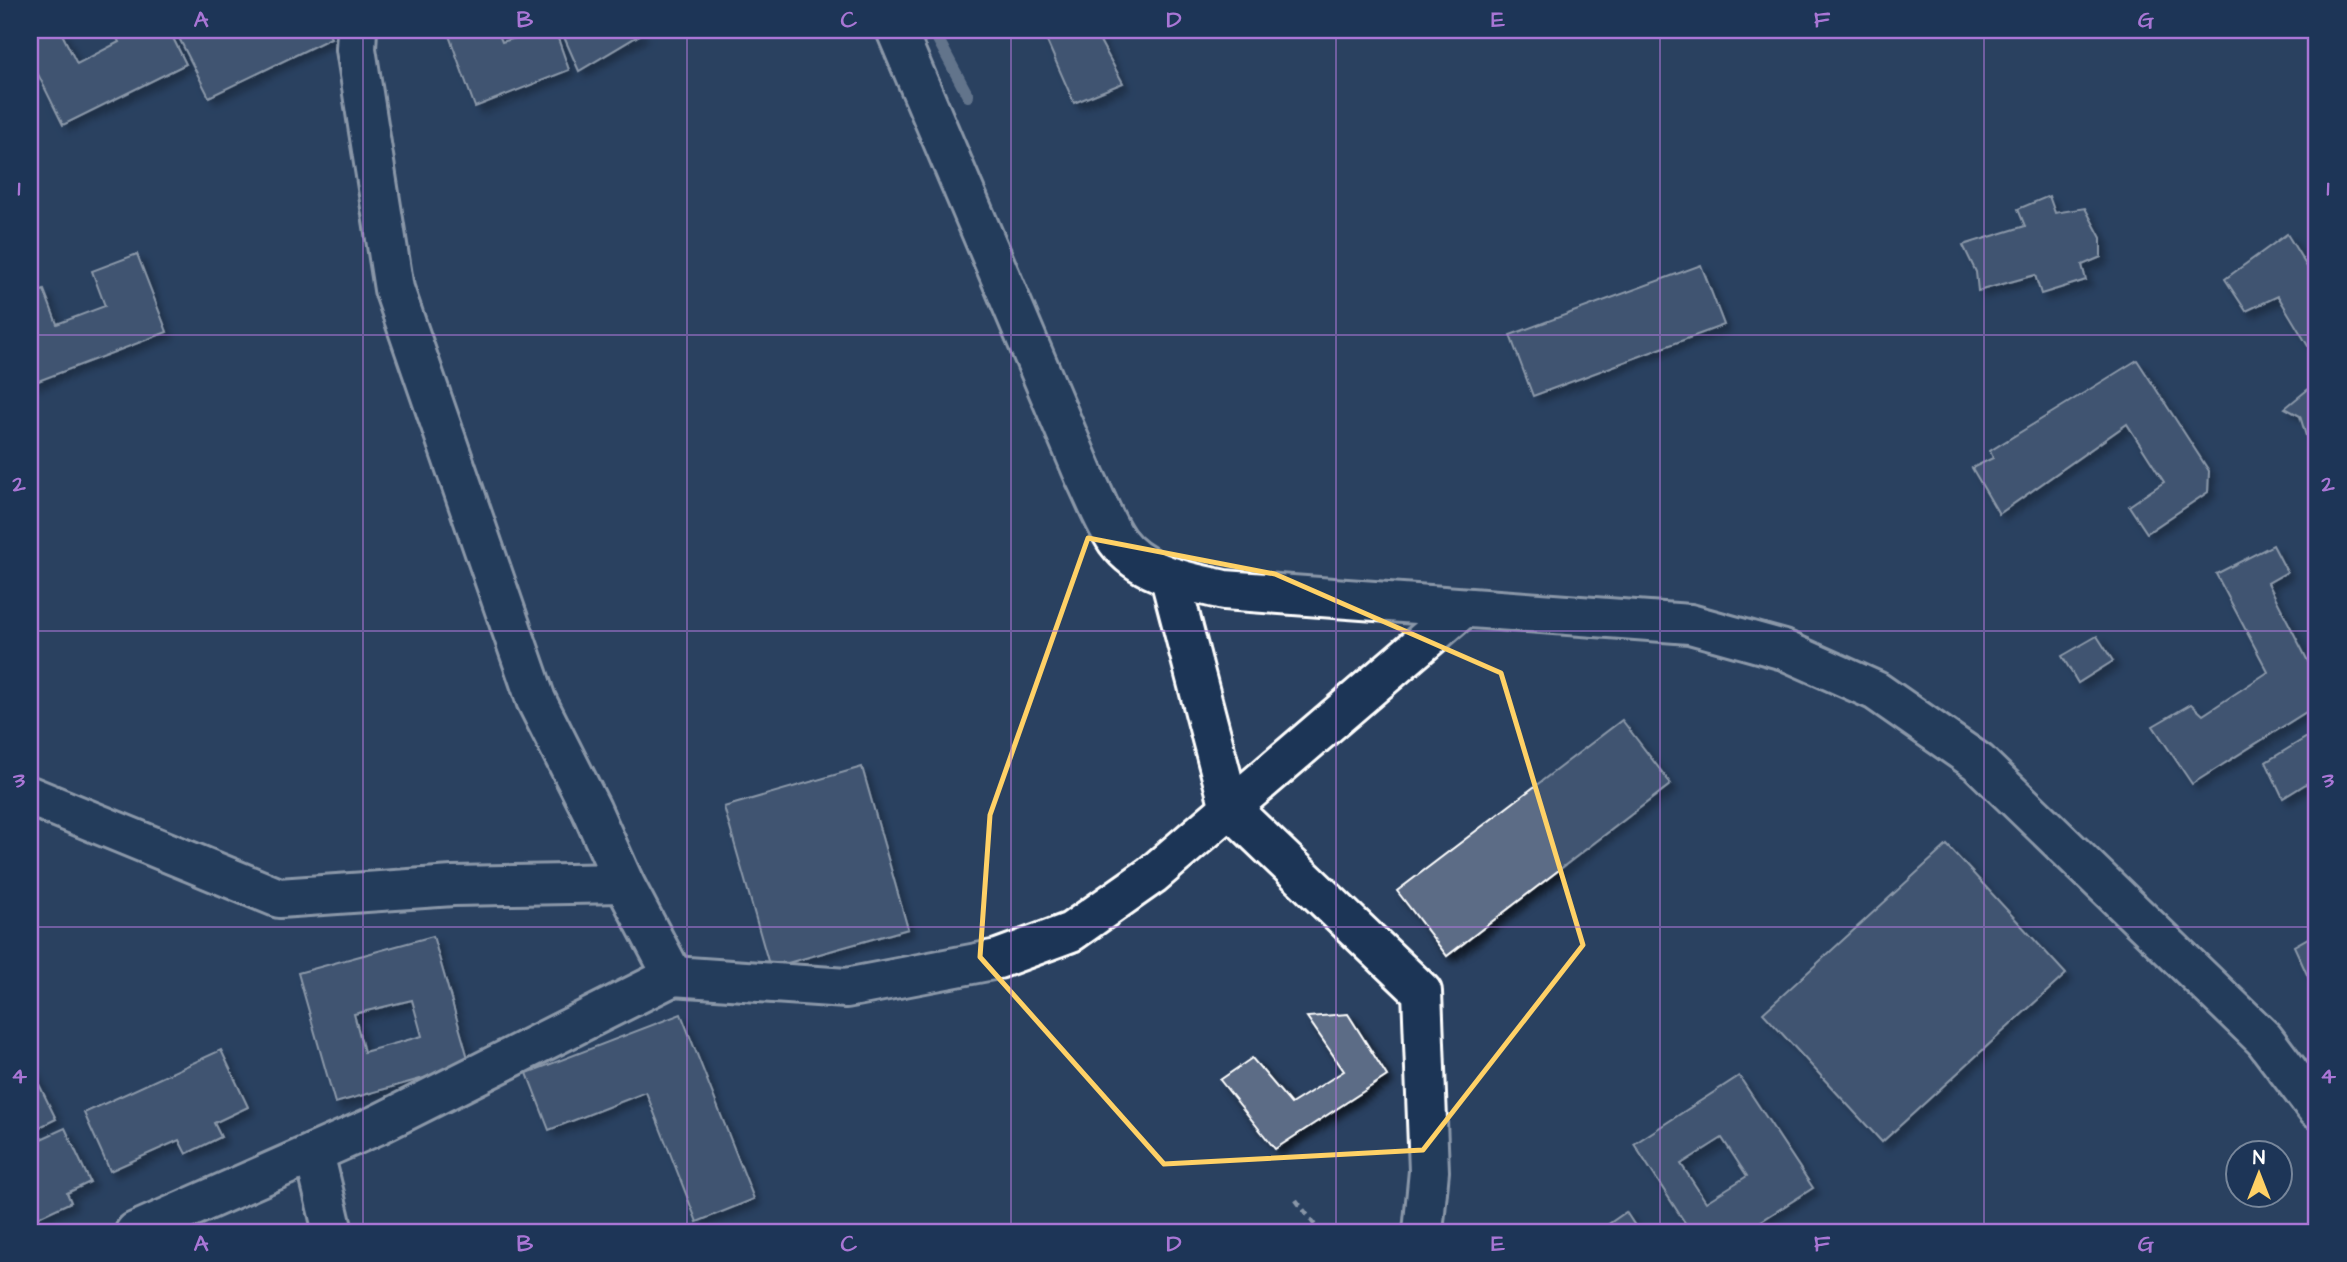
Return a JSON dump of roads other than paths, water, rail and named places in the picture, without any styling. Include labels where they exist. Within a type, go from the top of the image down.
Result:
[{"type":"street","points":[[357,30],[356,50],[394,289],[536,700],[591,808],[624,883],[673,976]]},
{"type":"street","points":[[897,30],[1085,477],[1117,541],[1140,563],[1170,578],[1224,590],[1690,624],[1784,650],[1876,691],[1978,762],[2264,1039],[2317,1110]]},
{"type":"street","points":[[1170,578],[1230,808],[1422,992],[1429,1171],[1423,1232]]},
{"type":"street","points":[[135,1232],[377,1125],[673,976],[846,988],[998,959],[1071,932],[1152,875],[1463,608]]},
{"type":"street","points":[[30,796],[279,898],[453,886],[624,883]]},
{"type":"street","points":[[314,1153],[334,1232]]},
{"type":"waterway","points":[[933,30],[968,96]]}]
